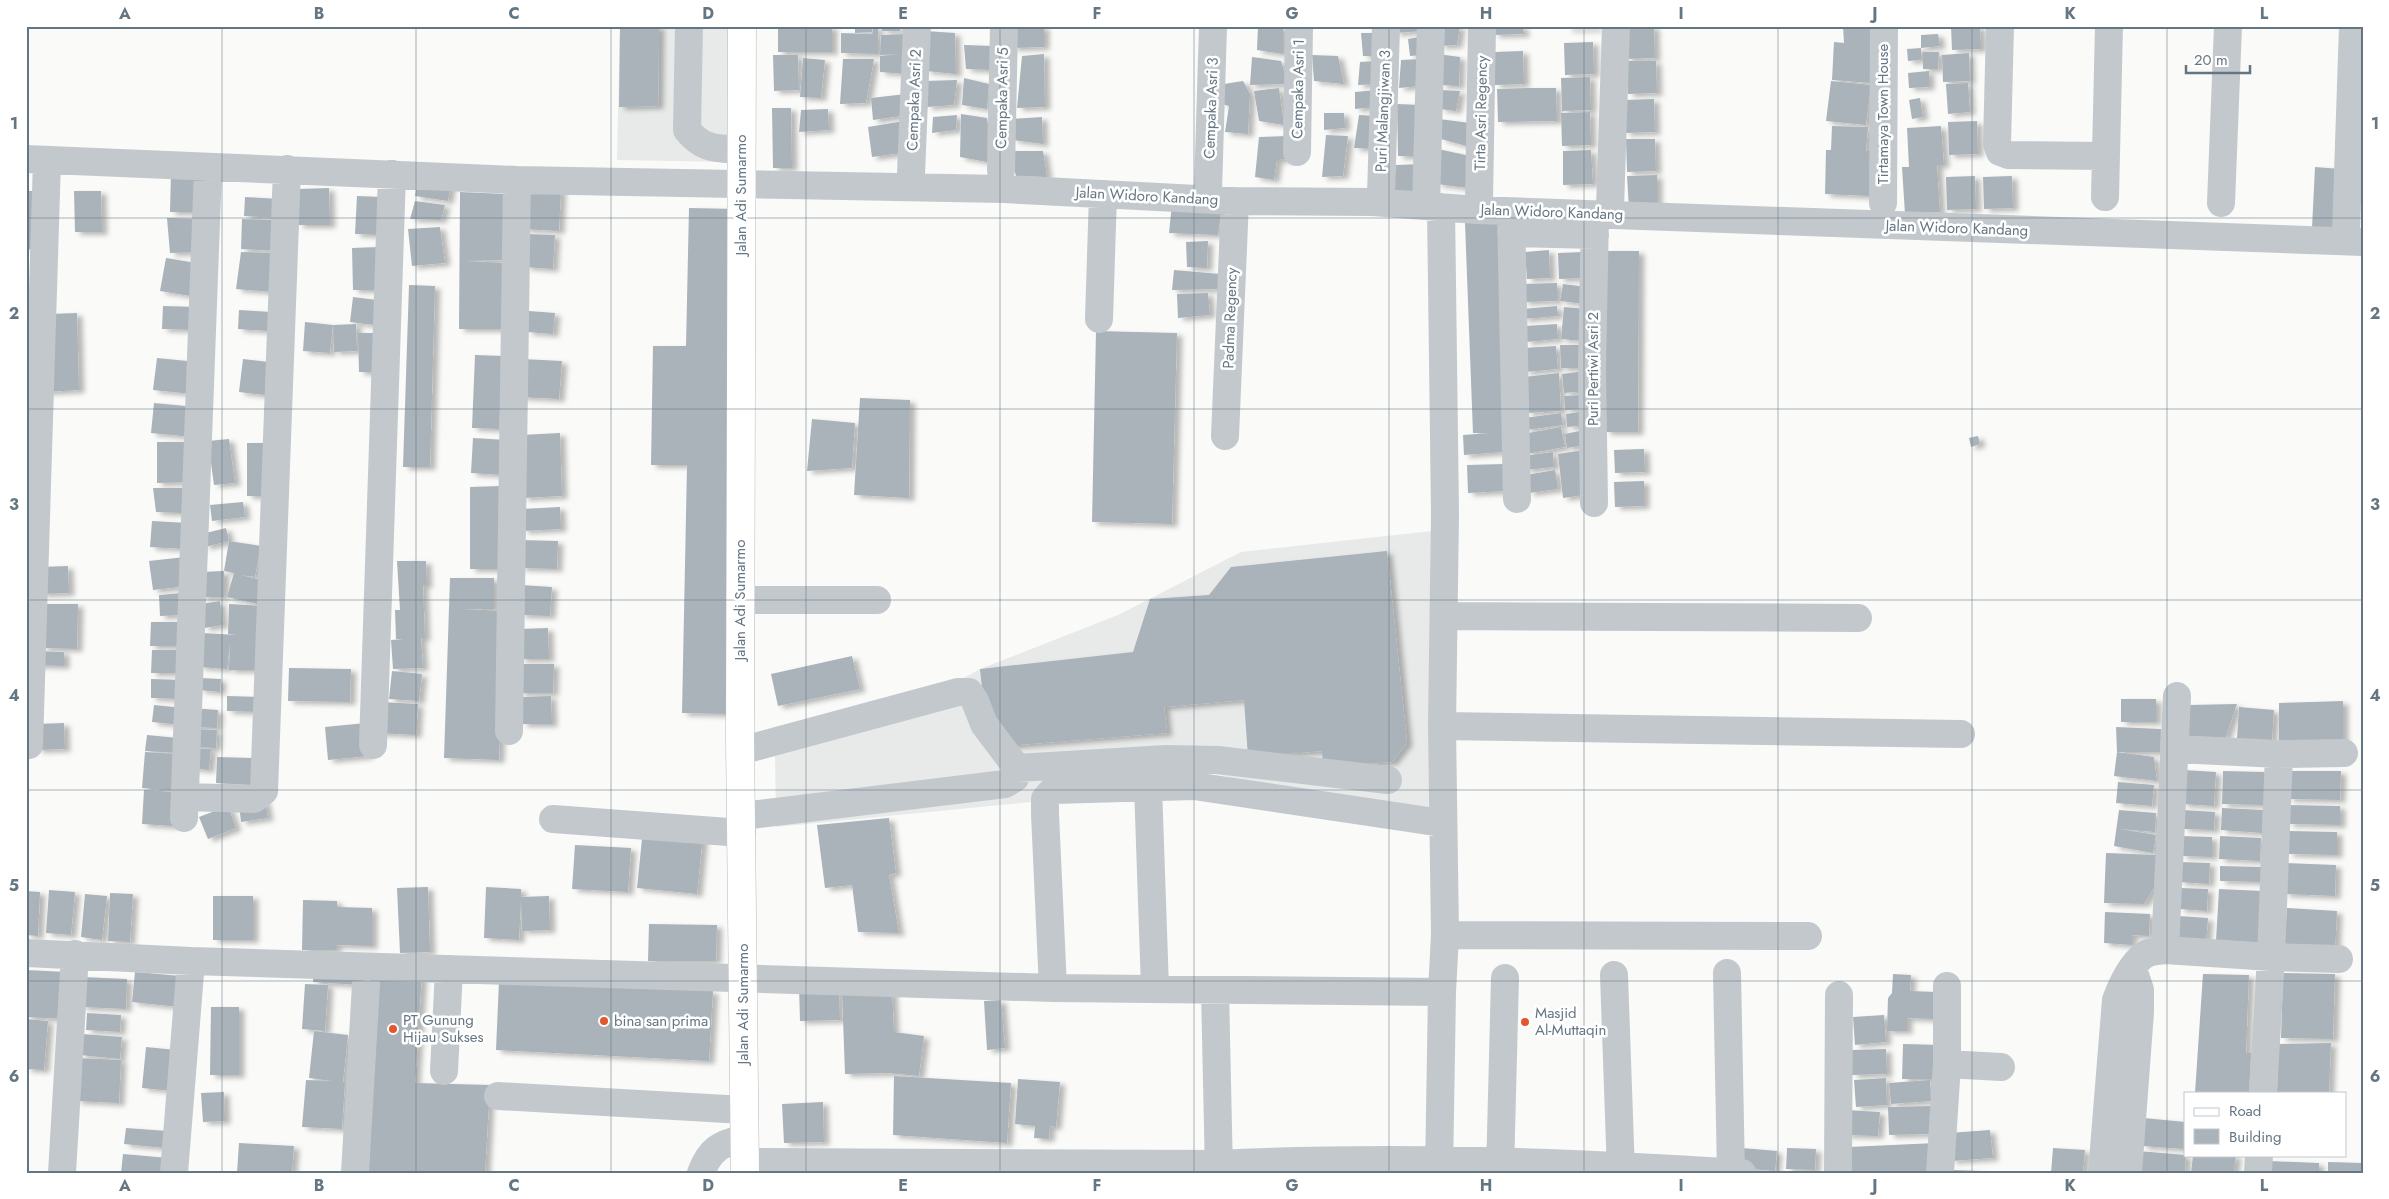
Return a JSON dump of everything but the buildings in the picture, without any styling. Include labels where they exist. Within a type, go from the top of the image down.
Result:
[{"type":"main road","name":"Jalan Adi Sumarmo","points":[[742,26],[740,736],[744,1158]]},
{"type":"street","points":[[689,26],[687,130],[694,139],[705,146],[741,150]]},
{"type":"street","name":"Cempaka Asri 2","points":[[911,174],[917,26]]},
{"type":"street","name":"Cempaka Asri 5","points":[[1000,170],[1004,26]]},
{"type":"street","name":"Cempaka Asri 3","points":[[1208,191],[1213,26]]},
{"type":"street","name":"Cempaka Asri 1","points":[[1297,152],[1299,26]]},
{"type":"street","name":"Puri Malangjiwan 3","points":[[1381,196],[1386,26]]},
{"type":"street","points":[[1431,26],[1433,207],[1445,514],[1442,726],[1445,935],[1442,992],[1439,1166]]},
{"type":"street","name":"Tirta Asri Regency","points":[[1479,199],[1482,26]]},
{"type":"street","name":"Puri Pertiwi Asri 2","points":[[1594,503],[1592,367],[1600,220],[1616,26]]},
{"type":"street","name":"Tirtamaya Town House","points":[[1883,202],[1884,26]]},
{"type":"street","points":[[2000,26],[1997,144],[2000,152],[2008,155],[2104,156]]},
{"type":"street","points":[[2105,197],[2104,156],[2109,26]]},
{"type":"street","points":[[2221,203],[2228,26]]},
{"type":"street","points":[[2353,26],[2354,237]]},
{"type":"street","points":[[29,745],[36,159]]},
{"type":"street","name":"Jalan Widoro Kandang","points":[[36,159],[517,180],[741,186],[920,187],[1235,201],[1373,202],[1433,207],[1511,222],[1600,220],[2354,237]]},
{"type":"street","points":[[208,168],[184,808],[254,799],[264,791],[287,169]]},
{"type":"street","points":[[373,745],[392,174]]},
{"type":"street","points":[[509,731],[517,180]]},
{"type":"street","points":[[1099,319],[1103,194]]},
{"type":"street","name":"Padma Regency","points":[[1225,436],[1235,201]]},
{"type":"street","points":[[1511,222],[1517,499]]},
{"type":"street","points":[[740,600],[877,600]]},
{"type":"street","points":[[1445,616],[1858,618]]},
{"type":"street","points":[[740,736],[958,692],[970,692],[976,701],[984,724],[1017,768]]},
{"type":"street","points":[[2165,950],[2178,696]]},
{"type":"street","points":[[1442,726],[1961,734]]},
{"type":"street","points":[[2176,749],[2279,754],[2344,753]]},
{"type":"street","points":[[2263,1092],[2272,958],[2279,754]]},
{"type":"street","points":[[1017,768],[1166,759],[1218,760],[1388,780]]},
{"type":"street","points":[[553,819],[742,824],[1005,784],[1014,778],[1017,768]]},
{"type":"street","points":[[1148,786],[1155,988]]},
{"type":"street","points":[[1053,988],[1045,799],[1054,790],[1194,786],[1442,823]]},
{"type":"street","points":[[1445,935],[1808,936]]},
{"type":"street","points":[[2128,1173],[2118,1123],[2116,1000],[2123,983],[2139,959],[2149,952],[2165,950],[2272,958],[2339,958]]},
{"type":"street","points":[[26,953],[191,961],[1053,988],[1442,992]]},
{"type":"street","points":[[62,1173],[76,954]]},
{"type":"street","points":[[174,1173],[191,961]]},
{"type":"street","points":[[355,1173],[367,966]]},
{"type":"street","points":[[444,1071],[449,969]]},
{"type":"street","points":[[701,1173],[707,1157],[717,1148],[744,1158],[1219,1168],[1287,1160],[1372,1166],[1500,1166],[1735,1172],[1727,973]]},
{"type":"street","points":[[1614,975],[1621,1169]]},
{"type":"street","points":[[1500,1166],[1505,978]]},
{"type":"street","points":[[1940,1173],[1947,1064],[1947,986]]},
{"type":"street","points":[[1215,990],[1219,1168]]},
{"type":"street","points":[[1838,1173],[1839,995]]},
{"type":"street","points":[[1947,1064],[2001,1066]]},
{"type":"street","points":[[498,1096],[744,1110]]},
{"type":"street","points":[[2102,1173],[2118,1123]]},
{"type":"street","points":[[2258,1173],[2259,1156]]},
{"type":"shaded area","points":[[620,26],[732,26],[730,162],[617,160]]},
{"type":"shaded area","points":[[1432,531],[1444,815],[1202,772],[1051,800],[776,827],[775,750],[933,695],[980,669],[1118,615],[1241,552]]},
{"type":"place","name":"bina san prima","points":[[604,1021]]},
{"type":"place","name":"Masjid Al-Muttaqin","points":[[1525,1022]]},
{"type":"place","name":"PT Gunung Hijau Sukses","points":[[393,1029]]}]
